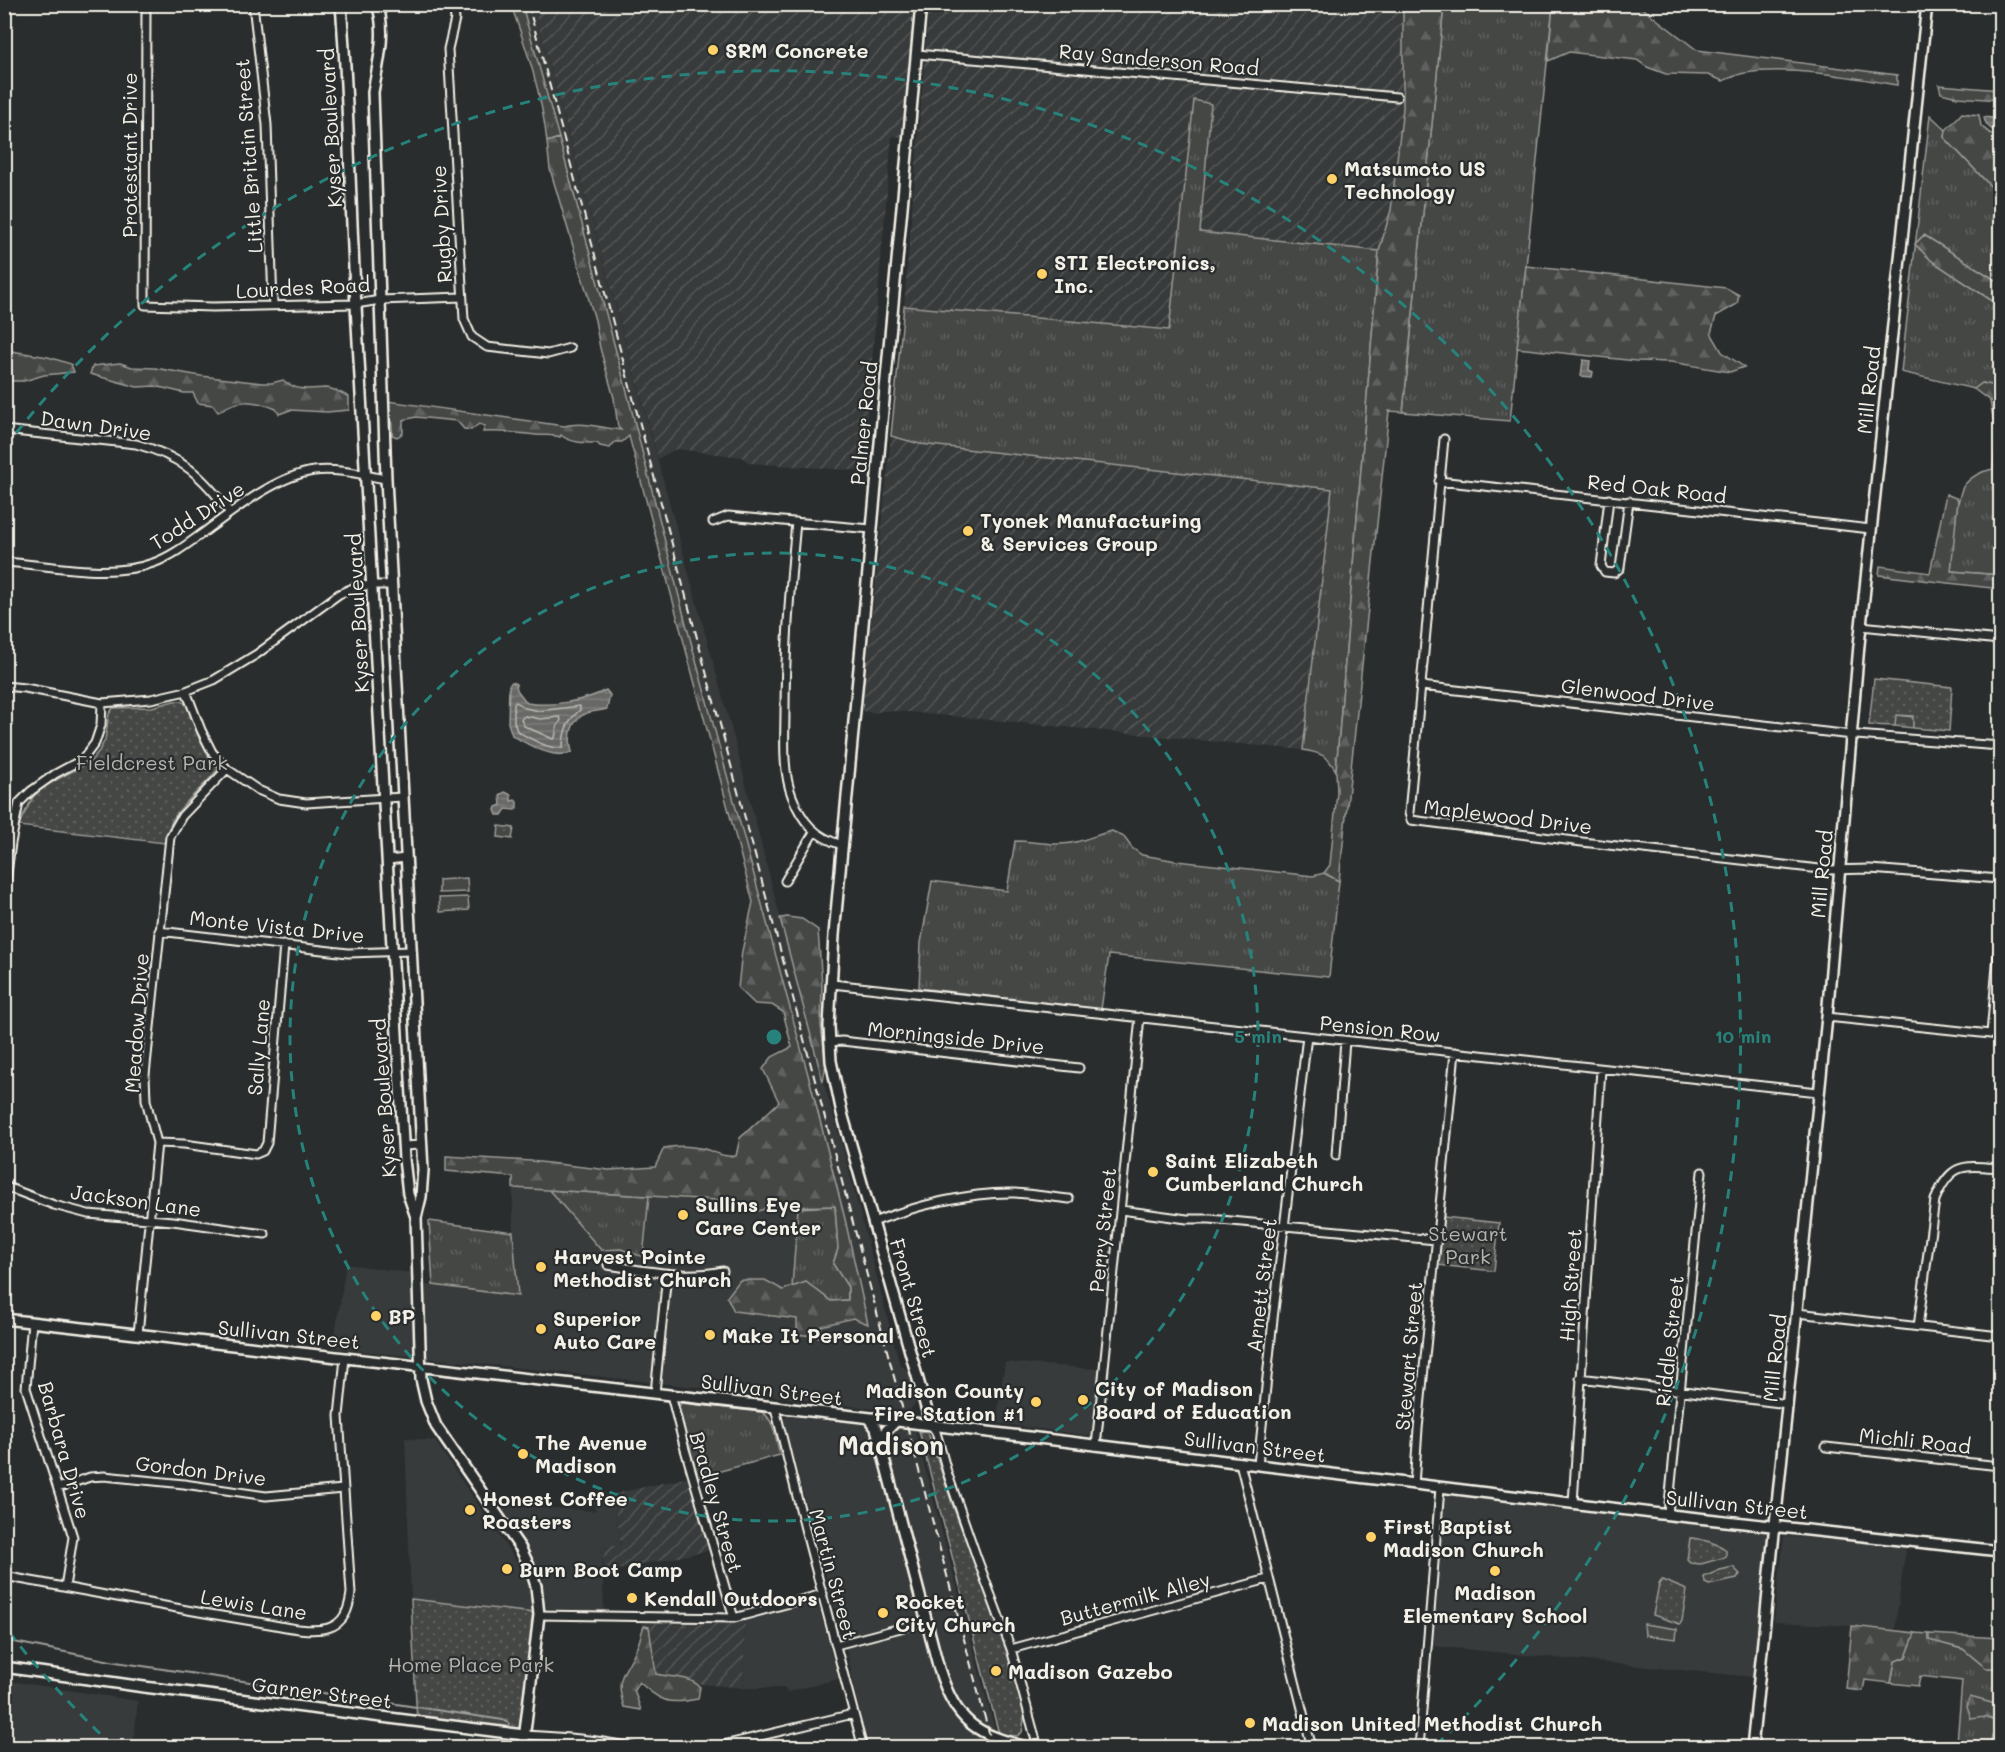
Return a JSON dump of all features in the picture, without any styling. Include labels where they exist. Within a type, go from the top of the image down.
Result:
[{"type":"street","name":"Protestant Drive","points":[[145,305],[146,4]]},
{"type":"street","name":"Little Britain Street","points":[[253,4],[267,125],[273,305]]},
{"type":"street","name":"Kyser Boulevard","points":[[341,4],[347,82],[356,304],[388,860],[391,952],[403,1146],[408,1194],[416,1218]]},
{"type":"street","name":"Kyser Boulevard","points":[[377,4],[380,11],[382,38],[373,92],[386,479],[423,1170],[421,1197],[416,1218],[421,1379],[426,1401],[436,1426],[520,1549],[536,1586],[539,1615],[523,1748]]},
{"type":"street","name":"Rugby Drive","points":[[453,4],[455,20],[448,49],[464,319],[472,337],[487,347],[548,354],[570,348]]},
{"type":"street","name":"Palmer Road","points":[[842,846],[921,4]]},
{"type":"street","name":"Mill Road","points":[[1752,1748],[1827,1017],[1861,626],[1927,4]]},
{"type":"street","name":"Ray Sanderson Road","points":[[917,54],[1397,97]]},
{"type":"street","name":"Lourdes Road","points":[[145,305],[213,308],[356,304],[380,300],[462,297]]},
{"type":"street","name":"Dawn Drive","points":[[4,430],[136,444],[156,449],[184,464],[203,479],[230,513]]},
{"type":"street","name":"Maplewood Drive","points":[[1444,439],[1409,813],[1411,820],[1582,842],[1839,870]]},
{"type":"street","name":"Todd Drive","points":[[4,562],[107,571],[133,569],[155,563],[175,552],[230,513],[290,477],[314,471],[334,471],[386,479]]},
{"type":"street","name":"Red Oak Road","points":[[1439,481],[1872,529]]},
{"type":"street","points":[[1609,499],[1601,566],[1605,572],[1614,573],[1620,568],[1629,501]]},
{"type":"street","points":[[713,522],[728,516],[871,529]]},
{"type":"street","points":[[796,522],[785,650],[787,773],[792,795],[802,816],[814,832],[842,846]]},
{"type":"street","points":[[4,686],[102,703],[151,699],[186,691],[214,680],[257,654],[339,594],[355,587],[392,585]]},
{"type":"street","points":[[1861,626],[2001,640]]},
{"type":"street","name":"Glenwood Drive","points":[[1421,686],[1852,735],[2001,746]]},
{"type":"street","points":[[186,691],[212,752],[227,769],[258,790],[279,799],[306,803],[403,797]]},
{"type":"street","points":[[4,897],[10,843],[19,802],[55,774],[83,759],[95,743],[101,725],[102,703]]},
{"type":"street","name":"Meadow Drive","points":[[138,1334],[157,1143],[146,1100],[145,1075],[171,837],[182,816],[227,769]]},
{"type":"street","points":[[785,881],[814,832]]},
{"type":"street","name":"Front Street","points":[[842,846],[829,1026],[831,1061],[842,1113],[931,1425],[936,1432],[947,1472],[1011,1649],[1038,1748]]},
{"type":"street","points":[[388,860],[406,858]]},
{"type":"street","points":[[1839,870],[1870,869],[2001,879]]},
{"type":"street","name":"Monte Vista Drive","points":[[159,931],[348,952],[411,951]]},
{"type":"street","points":[[1991,1034],[2001,932]]},
{"type":"street","name":"Sally Lane","points":[[157,1143],[177,1143],[256,1154],[263,1151],[268,1135],[284,945]]},
{"type":"street","name":"Pension Row","points":[[832,984],[1818,1092]]},
{"type":"street","name":"Perry Street","points":[[1096,1446],[1140,1017]]},
{"type":"street","points":[[1827,1017],[2001,1035]]},
{"type":"street","name":"Arnett Street","points":[[1258,1466],[1307,1036]]},
{"type":"street","name":"Morningside Drive","points":[[830,1042],[842,1041],[1079,1068]]},
{"type":"street","points":[[1336,1155],[1345,1041]]},
{"type":"street","name":"Stewart Street","points":[[1414,1485],[1455,1052]]},
{"type":"street","name":"High Street","points":[[1573,1503],[1601,1069]]},
{"type":"street","points":[[403,1146],[422,1145]]},
{"type":"street","points":[[1918,1327],[1935,1200],[1943,1181],[1957,1169],[1974,1166],[2001,1168]]},
{"type":"street","name":"Riddle Street","points":[[1668,1515],[1702,1172]]},
{"type":"street","name":"Jackson Lane","points":[[4,1186],[54,1205],[88,1214],[265,1234]]},
{"type":"street","points":[[873,1222],[896,1213],[960,1198],[993,1194],[1015,1193],[1069,1199]]},
{"type":"street","points":[[1121,1210],[1187,1219],[1210,1219],[1436,1240]]},
{"type":"street","points":[[608,1265],[667,1274],[702,1275],[723,1271]]},
{"type":"street","points":[[655,1393],[667,1274]]},
{"type":"street","points":[[1797,1313],[2001,1336]]},
{"type":"street","name":"Sullivan Street","points":[[4,1319],[931,1425],[1668,1515],[2001,1551]]},
{"type":"street","name":"Barbara Drive","points":[[32,1322],[26,1388],[73,1537],[65,1587]]},
{"type":"street","name":"Lewis Lane","points":[[4,1576],[222,1616],[314,1630],[330,1628],[342,1620],[349,1609],[351,1593],[339,1416],[345,1358]]},
{"type":"street","points":[[1580,1378],[1788,1404]]},
{"type":"street","name":"Bradley Street","points":[[671,1395],[734,1618]]},
{"type":"street","name":"Martin Street","points":[[776,1408],[802,1518],[863,1748]]},
{"type":"street","points":[[868,1418],[876,1428],[882,1448],[944,1684],[956,1708],[978,1730],[990,1737],[1030,1748]]},
{"type":"street","points":[[882,1448],[885,1432],[896,1421]]},
{"type":"street","name":"Michli Road","points":[[1826,1447],[2001,1466]]},
{"type":"street","points":[[1240,1463],[1312,1748]]},
{"type":"street","name":"Gordon Drive","points":[[58,1488],[90,1477],[104,1476],[184,1484],[266,1496],[343,1489]]},
{"type":"street","points":[[1419,1748],[1440,1488]]},
{"type":"street","name":"Buttermilk Alley","points":[[1011,1649],[1268,1579]]},
{"type":"street","points":[[539,1615],[734,1618],[823,1594]]},
{"type":"street","points":[[836,1645],[927,1621]]},
{"type":"street","name":"Garner Street","points":[[4,1667],[524,1735],[606,1741],[636,1748]]},
{"type":"street","points":[[711,1748],[854,1714]]},
{"type":"shaded area","points":[[522,5],[533,5],[734,738],[816,1057],[843,1148],[900,1365],[909,1371],[917,1402],[908,1412],[900,1414],[892,1411],[724,1390],[333,1348],[346,1264],[411,1273],[411,1283],[517,1296],[513,1188],[549,1190],[601,1250],[621,1249],[642,1257],[649,1196],[734,1201],[739,1209],[757,1211],[774,1207],[798,1208],[792,1287],[783,1290],[765,1280],[798,1319],[820,1337],[821,1326],[853,1318],[868,1323],[845,1219],[813,1093]]},
{"type":"shaded area","points":[[533,5],[916,5],[903,137],[892,136],[862,471],[749,463],[742,457],[676,449],[658,459]]},
{"type":"shaded area","points":[[929,5],[1403,5],[1403,108],[1391,210],[1379,251],[1200,232],[1211,105],[1194,100],[1169,331],[904,306]]},
{"type":"shaded area","points":[[891,436],[920,444],[1332,489],[1303,750],[897,711],[874,713],[862,711]]},
{"type":"shaded area","points":[[1005,1362],[1111,1370],[1102,1433],[1106,1438],[996,1423]]},
{"type":"shaded area","points":[[787,1416],[915,1430],[996,1734],[983,1727],[985,1741],[1009,1747],[868,1747],[847,1653],[783,1420]]},
{"type":"shaded area","points":[[405,1438],[435,1441],[526,1575],[534,1613],[411,1599]]},
{"type":"shaded area","points":[[689,1477],[711,1550],[604,1573],[602,1548],[621,1545],[613,1494]]},
{"type":"shaded area","points":[[613,1494],[621,1546],[602,1548],[604,1612],[545,1608],[533,1561],[498,1504],[595,1511],[593,1498]]},
{"type":"shaded area","points":[[1445,1494],[1644,1520],[1767,1532],[1753,1677],[1433,1646]]},
{"type":"shaded area","points":[[1784,1536],[1906,1545],[1895,1630],[1774,1622]]},
{"type":"shaded area","points":[[817,1599],[838,1679],[787,1692],[785,1688],[743,1688],[745,1618]]},
{"type":"shaded area","points":[[745,1618],[743,1688],[651,1679],[643,1623],[727,1623]]},
{"type":"shaded area","points":[[4,1680],[138,1701],[133,1747],[5,1747]]},
{"type":"green space","points":[[511,5],[522,5],[559,138],[547,142],[538,89]]},
{"type":"green space","points":[[1403,5],[1444,5],[1403,412],[1389,411],[1339,881],[1324,873],[1330,865],[1337,792],[1336,771],[1379,251],[1391,210],[1403,108]]},
{"type":"green space","points":[[1444,5],[1553,5],[1510,421],[1403,412]]},
{"type":"green space","points":[[1553,5],[1638,5],[1697,50],[1897,75],[1897,85],[1821,73],[1782,71],[1742,74],[1723,81],[1708,75],[1666,74],[1647,67],[1637,60],[1569,52],[1548,61]]},
{"type":"green space","points":[[1939,85],[2000,90],[2000,100],[1957,97],[1941,93]]},
{"type":"green space","points":[[1194,100],[1211,104],[1200,232],[1379,251],[1336,771],[1330,761],[1323,756],[1303,750],[1332,489],[920,444],[891,436],[904,306],[1169,330]]},
{"type":"green space","points":[[1962,113],[1979,115],[1981,126],[2000,141],[2000,196],[1945,138],[1946,130]]},
{"type":"green space","points":[[1930,115],[1946,130],[1945,138],[2000,196],[2000,283],[1924,235],[1916,244]]},
{"type":"green space","points":[[559,138],[685,620],[813,1093],[845,1219],[868,1324],[853,1318],[821,1326],[820,1337],[797,1334],[797,1319],[734,1311],[727,1297],[740,1280],[765,1280],[783,1290],[806,1282],[831,1301],[848,1300],[848,1287],[833,1264],[838,1249],[835,1206],[774,1207],[757,1211],[739,1209],[734,1201],[513,1188],[513,1177],[446,1171],[446,1156],[531,1161],[609,1170],[655,1167],[664,1148],[670,1147],[691,1147],[725,1156],[736,1156],[740,1138],[779,1102],[763,1069],[772,1057],[792,1047],[783,1012],[772,1005],[755,1004],[738,988],[742,951],[753,902],[629,436],[622,442],[615,442],[610,448],[597,443],[573,441],[561,435],[560,437],[483,432],[485,426],[479,424],[471,430],[464,429],[457,421],[416,417],[403,420],[403,433],[397,437],[392,435],[388,401],[564,426],[586,425],[621,430],[618,427],[614,398],[595,320],[550,169],[547,142]]},
{"type":"green space","points":[[1924,235],[2000,283],[2000,306],[1932,261],[1915,244]]},
{"type":"green space","points":[[1915,244],[1932,261],[2000,306],[2000,387],[1983,383],[1974,389],[1901,372]]},
{"type":"green space","points":[[1526,266],[1726,288],[1739,295],[1737,304],[1716,316],[1711,333],[1722,352],[1744,367],[1730,372],[1671,362],[1636,361],[1517,348]]},
{"type":"green space","points":[[5,350],[48,357],[71,364],[74,372],[44,375],[24,381],[6,381]]},
{"type":"green space","points":[[120,363],[132,367],[155,368],[262,383],[283,380],[303,389],[331,389],[349,397],[349,410],[327,412],[290,410],[279,414],[276,409],[268,406],[246,402],[232,404],[218,412],[213,405],[198,403],[193,393],[155,386],[137,387],[90,374],[93,366]]},
{"type":"green space","points":[[1982,383],[2000,387],[2000,402],[1990,401],[1974,389]]},
{"type":"green space","points":[[1990,401],[2000,402],[2000,489],[1995,501],[2000,516],[2000,575],[1951,571],[1957,512],[1962,490],[1974,476],[1993,469],[1996,434]]},
{"type":"green space","points":[[1946,494],[1958,499],[1951,571],[2000,575],[2000,589],[1879,575],[1880,566],[1930,573]]},
{"type":"green space","points":[[1874,679],[1952,687],[1949,731],[1913,728],[1913,716],[1896,715],[1895,726],[1869,725]]},
{"type":"green space","name":"Fieldcrest Park","points":[[181,701],[187,705],[199,738],[218,769],[179,811],[172,821],[165,843],[18,826],[33,797],[45,786],[90,762],[99,751],[105,740],[109,714],[113,708],[152,707]]},
{"type":"green space","points":[[1895,715],[1914,717],[1913,728],[1895,726]]},
{"type":"green space","points":[[499,826],[514,828],[512,839],[498,837]]},
{"type":"green space","points":[[1112,831],[1124,837],[1132,848],[1142,855],[1313,876],[1324,873],[1339,881],[1329,977],[1109,955],[1101,1009],[919,988],[921,943],[932,881],[1007,891],[1015,841],[1069,843]]},
{"type":"green space","points":[[467,878],[468,892],[439,893],[439,880]]},
{"type":"green space","points":[[468,897],[469,910],[440,912],[439,898]]},
{"type":"green space","points":[[780,918],[802,919],[818,930],[822,986],[821,1025],[826,1064],[823,1082]]},
{"type":"green space","points":[[549,1190],[649,1196],[643,1257],[621,1249],[601,1250]]},
{"type":"green space","points":[[835,1206],[838,1249],[833,1264],[848,1287],[848,1300],[831,1301],[806,1282],[792,1287],[798,1208]]},
{"type":"green space","name":"Stewart Park","points":[[1443,1217],[1499,1223],[1494,1271],[1438,1265]]},
{"type":"green space","points":[[429,1221],[513,1232],[518,1296],[433,1285]]},
{"type":"green space","points":[[681,1403],[762,1412],[770,1420],[780,1455],[698,1477],[678,1408]]},
{"type":"green space","points":[[919,1431],[928,1433],[954,1509],[1009,1653],[1025,1714],[1022,1732],[1017,1736],[999,1734]]},
{"type":"green space","points":[[1690,1538],[1719,1546],[1726,1550],[1726,1557],[1701,1564],[1690,1563],[1687,1560]]},
{"type":"green space","points":[[1733,1567],[1740,1574],[1737,1579],[1709,1585],[1705,1583],[1704,1577]]},
{"type":"green space","points":[[1662,1580],[1687,1590],[1680,1624],[1653,1615],[1659,1584]]},
{"type":"green space","name":"Home Place Park","points":[[411,1599],[534,1613],[519,1735],[417,1723]]},
{"type":"green space","points":[[1644,1624],[1677,1629],[1676,1639],[1645,1635]]},
{"type":"green space","points":[[644,1626],[649,1627],[656,1674],[690,1680],[700,1687],[698,1699],[672,1702],[660,1698],[639,1682],[634,1690],[641,1710],[624,1707],[620,1688],[622,1676]]},
{"type":"green space","points":[[1852,1626],[1915,1633],[1906,1657],[1895,1661],[1891,1683],[1865,1680],[1863,1691],[1846,1689]]},
{"type":"green space","points":[[1915,1633],[1929,1634],[1929,1640],[1963,1649],[1986,1668],[2000,1668],[1999,1705],[1971,1698],[1986,1717],[2000,1723],[1997,1737],[1992,1736],[1990,1746],[1957,1743],[1962,1681],[1920,1676],[1918,1686],[1891,1683],[1895,1661],[1906,1657]]},
{"type":"green space","points":[[1929,1634],[2000,1638],[2000,1668],[1986,1668],[1963,1649],[1929,1640]]},
{"type":"green space","points":[[1970,1697],[1999,1705],[2000,1703],[2000,1723],[1986,1717],[1971,1719],[1967,1707]]},
{"type":"water","points":[[1984,117],[2000,119],[2000,134],[1988,126]]},
{"type":"water","points":[[1583,360],[1590,361],[1589,370],[1593,372],[1592,377],[1581,376]]},
{"type":"water","points":[[512,682],[516,684],[517,690],[527,703],[567,702],[606,690],[610,695],[607,709],[587,713],[574,724],[570,741],[572,752],[550,753],[512,735],[508,723],[509,685]]},
{"type":"water","points":[[505,792],[511,795],[511,801],[517,802],[517,808],[515,810],[506,809],[502,815],[497,815],[495,810],[501,805],[500,795]]},
{"type":"waterway","points":[[4,1640],[116,1662],[503,1720],[510,1724]]},
{"type":"railway","points":[[528,4],[993,1748]]},
{"type":"place","name":"SRM Concrete","points":[[713,50]]},
{"type":"place","name":"Matsumoto US Technology","points":[[1332,179]]},
{"type":"place","name":"STI Electronics, Inc.","points":[[1042,274]]},
{"type":"place","name":"Tyonek Manufacturing & Services Group","points":[[968,531]]},
{"type":"place","name":"Saint Elizabeth Cumberland Church","points":[[1153,1172]]},
{"type":"place","name":"Sullins Eye Care Center","points":[[683,1215]]},
{"type":"place","name":"Harvest Pointe Methodist Church","points":[[541,1267]]},
{"type":"place","name":"BP","points":[[376,1316]]},
{"type":"place","name":"Superior Auto Care","points":[[541,1329]]},
{"type":"place","name":"Make It Personal","points":[[710,1335]]},
{"type":"place","name":"City of Madison Board of Education","points":[[1083,1400]]},
{"type":"place","name":"Madison County Fire Station #1","points":[[1036,1402]]},
{"type":"place","name":"The Avenue Madison","points":[[523,1454]]},
{"type":"place","name":"Honest Coffee Roasters","points":[[470,1510]]},
{"type":"place","name":"First Baptist Madison Church","points":[[1371,1537]]},
{"type":"place","name":"Burn Boot Camp","points":[[507,1569]]},
{"type":"place","name":"Madison Elementary School","points":[[1495,1571]]},
{"type":"place","name":"Kendall Outdoors","points":[[632,1598]]},
{"type":"place","name":"Rocket City Church","points":[[883,1613]]},
{"type":"place","name":"Madison Gazebo","points":[[996,1671]]},
{"type":"place","name":"Madison United Methodist Church","points":[[1250,1723]]},
{"type":"district","name":"Madison","points":[[891,1445]]}]
